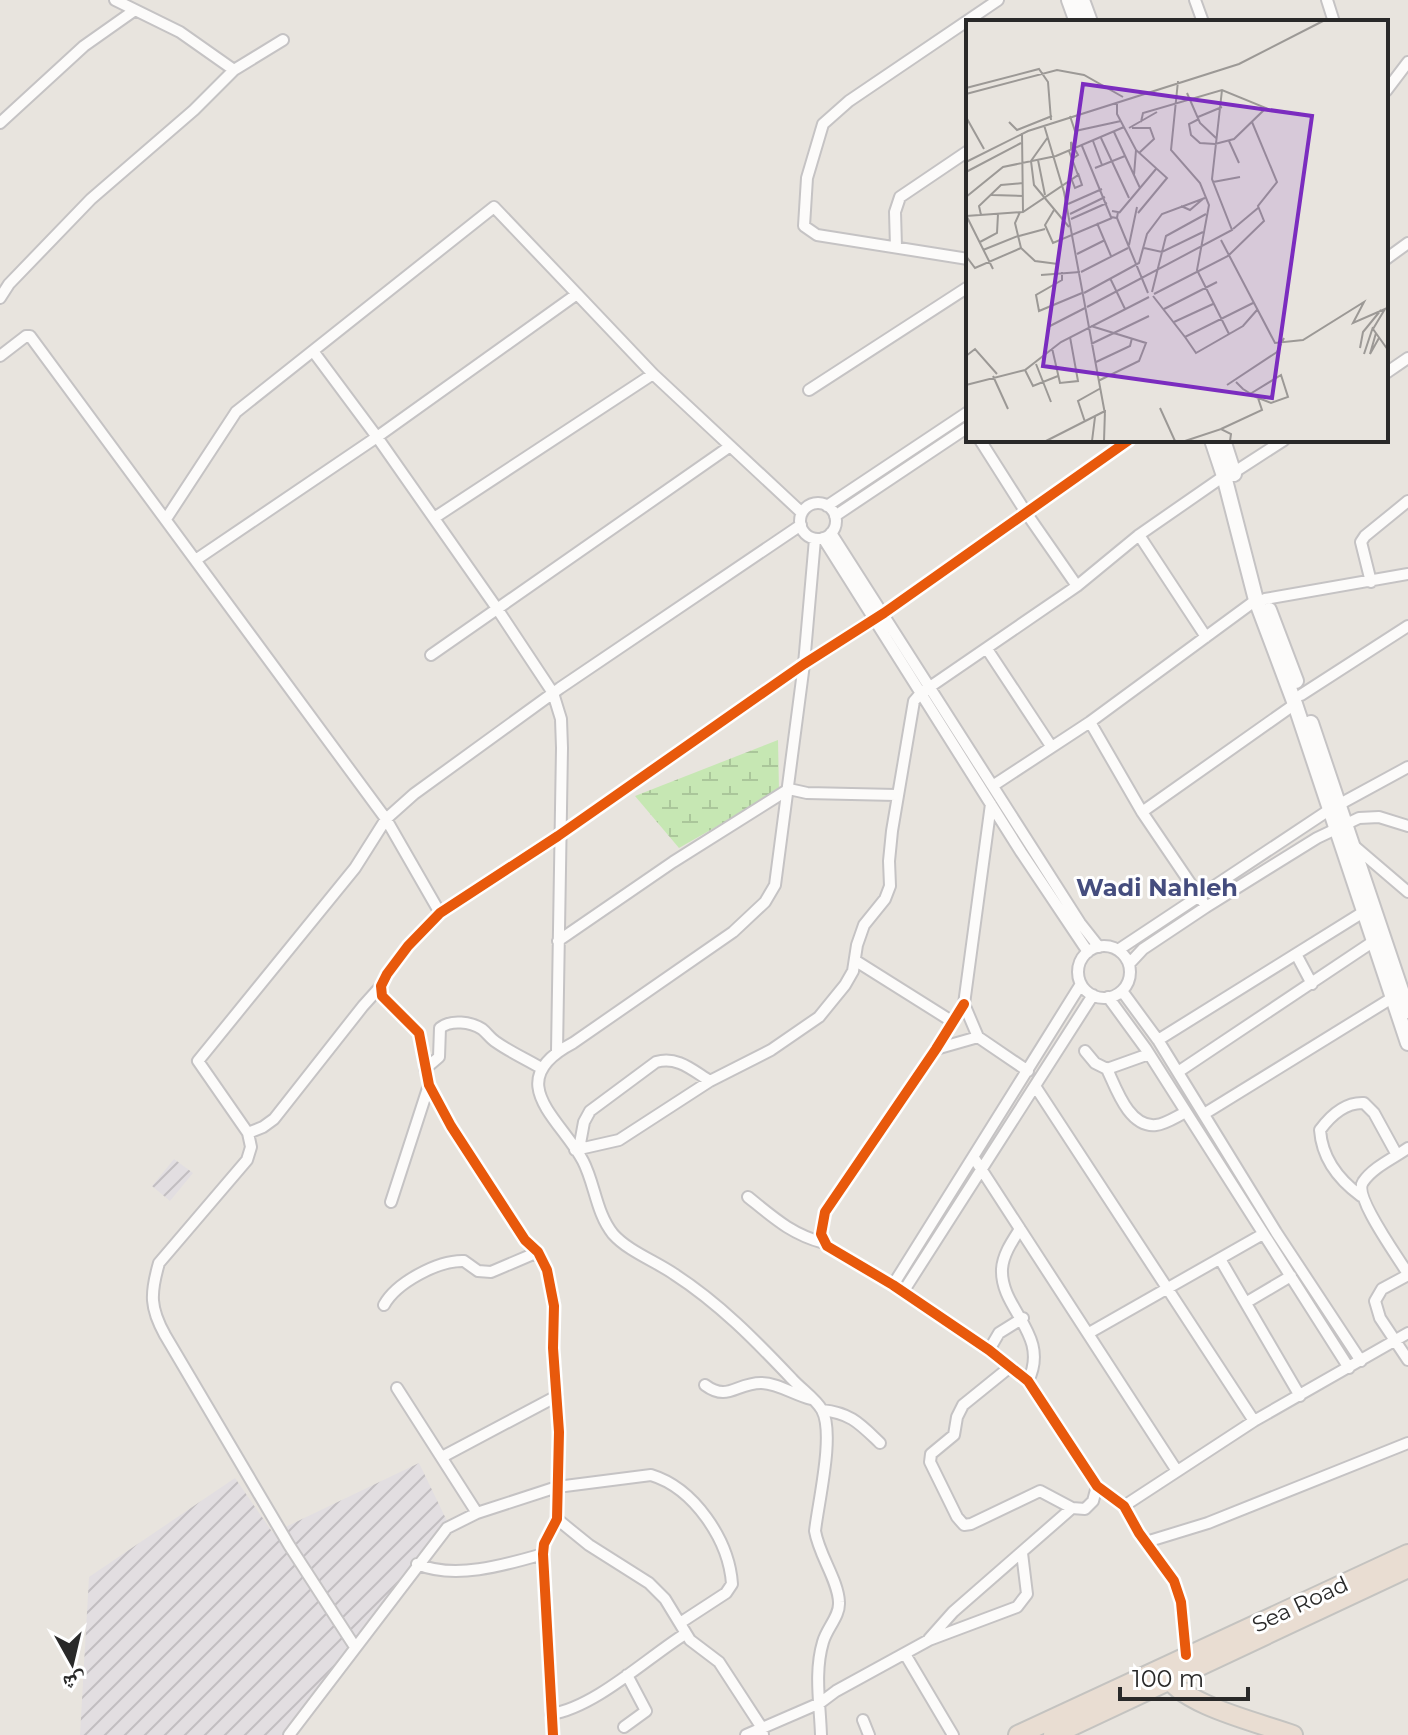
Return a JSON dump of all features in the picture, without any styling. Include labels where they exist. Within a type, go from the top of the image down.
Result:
[{"type":"highway","name":"Sea Road","points":[[1161,1679],[1186,1655],[1408,1554]]},
{"type":"highway","name":"Sea Road","points":[[1018,1735],[1161,1679],[1408,1568]]},
{"type":"highway","points":[[1161,1679],[1219,1720],[1263,1735]]},
{"type":"highway","points":[[1161,1679],[1203,1703],[1293,1735]]},
{"type":"highway","name":"Sea Road","points":[[1053,1735],[1110,1700]]},
{"type":"main road","points":[[1069,0],[1076,20]]},
{"type":"main road","points":[[1082,0],[1089,20]]},
{"type":"main road","points":[[1213,442],[1229,474]]},
{"type":"main road","points":[[1223,442],[1260,599],[1342,827],[1374,941],[1400,989],[1408,1043]]},
{"type":"main road","points":[[1342,827],[1353,845],[1408,1011]]},
{"type":"street","points":[[115,0],[180,32],[234,70]]},
{"type":"street","points":[[969,20],[998,0]]},
{"type":"street","points":[[1195,0],[1202,20]]},
{"type":"street","points":[[1327,0],[1333,20]]},
{"type":"street","points":[[0,123],[66,61],[135,10]]},
{"type":"street","points":[[966,22],[833,113],[823,124],[807,178],[804,226],[817,235],[966,259]]},
{"type":"street","points":[[0,298],[9,284],[91,199],[194,110],[234,70],[283,40]]},
{"type":"street","points":[[1388,88],[1408,62]]},
{"type":"street","points":[[896,247],[895,212],[900,197],[966,152]]},
{"type":"street","points":[[166,519],[236,412],[494,207],[653,374],[802,513]]},
{"type":"street","points":[[1388,258],[1408,243]]},
{"type":"street","points":[[809,390],[966,288]]},
{"type":"street","points":[[197,559],[377,437],[577,294]]},
{"type":"street","points":[[0,356],[30,336],[386,819],[440,913]]},
{"type":"street","points":[[313,351],[434,518],[553,693],[561,719],[557,1051]]},
{"type":"street","points":[[1388,372],[1408,358]]},
{"type":"street","points":[[434,518],[653,374]]},
{"type":"street","points":[[835,516],[896,468],[966,420]]},
{"type":"street","points":[[981,442],[1077,586]]},
{"type":"street","points":[[248,1133],[274,1119],[381,986],[408,946],[440,913],[558,836],[804,664],[884,613],[1126,442]]},
{"type":"street","points":[[577,1150],[619,1140],[710,1081],[771,1050],[819,1017],[850,978],[864,925],[885,899],[890,886],[889,861],[896,795],[911,710],[926,690],[1077,586],[1139,535],[1281,442]]},
{"type":"street","points":[[431,655],[729,447]]},
{"type":"street","points":[[827,506],[896,468]]},
{"type":"street","points":[[1371,582],[1361,542],[1408,501]]},
{"type":"street","points":[[816,503],[827,506],[835,516],[835,528],[823,537],[808,536],[801,525],[802,513],[816,503]]},
{"type":"street","points":[[355,1647],[289,1545],[152,1308],[154,1279],[159,1263],[247,1160],[251,1147],[248,1133],[198,1061],[355,868],[386,819],[414,794],[553,693],[801,525]]},
{"type":"street","points":[[1139,535],[1206,637]]},
{"type":"street","points":[[823,537],[884,613],[991,804],[1088,952]]},
{"type":"street","points":[[823,537],[873,620],[994,785],[1080,923],[1099,947]]},
{"type":"street","points":[[821,1735],[817,1670],[823,1641],[839,1607],[839,1596],[815,1531],[826,1449],[822,1410],[734,1319],[614,1234],[599,1207],[582,1159],[547,1113],[539,1082],[541,1068],[557,1051],[587,1034],[733,932],[765,902],[775,885],[823,537]]},
{"type":"street","points":[[994,785],[1090,722],[1260,599],[1407,578]]},
{"type":"street","points":[[1142,812],[1298,700],[1407,630]]},
{"type":"street","points":[[987,649],[1051,746]]},
{"type":"street","points":[[1090,722],[1142,812],[1203,902]]},
{"type":"street","points":[[1129,964],[1143,949],[1203,902],[1335,807],[1408,767]]},
{"type":"street","points":[[558,941],[673,862],[789,789],[807,793],[896,795]]},
{"type":"street","points":[[824,1243],[821,1230],[825,1212],[964,1004],[991,804]]},
{"type":"street","points":[[893,1285],[1081,984],[1079,966],[1088,952],[1099,947],[1118,950],[1359,818],[1368,817],[1408,826]]},
{"type":"street","points":[[1353,845],[1408,892]]},
{"type":"street","points":[[1158,1040],[1365,911]]},
{"type":"street","points":[[1178,1072],[1374,941]]},
{"type":"street","points":[[1081,984],[1093,995],[1108,997],[1122,991],[1129,978],[1129,964],[1118,950]]},
{"type":"street","points":[[1296,954],[1312,984]]},
{"type":"street","points":[[856,961],[953,1022]]},
{"type":"street","points":[[381,986],[382,996],[419,1033],[429,1085],[451,1126],[525,1240],[538,1252],[547,1270],[554,1306],[559,1432],[557,1519],[544,1544],[543,1554],[553,1735]]},
{"type":"street","points":[[1204,1114],[1400,989]]},
{"type":"street","points":[[1122,991],[1158,1040],[1276,1232],[1361,1361]]},
{"type":"street","points":[[903,1292],[1093,995]]},
{"type":"street","points":[[1108,997],[1149,1054],[1349,1368]]},
{"type":"street","points":[[964,1004],[978,1037],[1028,1071]]},
{"type":"street","points":[[1126,1022],[1139,1014]]},
{"type":"street","points":[[425,1069],[439,1057],[440,1028],[454,1023],[470,1024],[483,1030],[494,1041],[541,1068]]},
{"type":"street","points":[[936,1049],[978,1037]]},
{"type":"street","points":[[1085,1051],[1101,1068],[1107,1069],[1149,1054]]},
{"type":"street","points":[[577,1150],[590,1111],[656,1062],[680,1062],[710,1081]]},
{"type":"street","points":[[1107,1069],[1125,1104],[1141,1122],[1154,1126],[1186,1112]]},
{"type":"street","points":[[391,1202],[429,1085]]},
{"type":"street","points":[[1035,1086],[1254,1421]]},
{"type":"street","points":[[1397,1155],[1374,1113],[1364,1103],[1351,1104],[1326,1121],[1320,1130],[1334,1171],[1361,1196],[1408,1274],[1382,1289],[1375,1301],[1380,1318],[1408,1360]]},
{"type":"street","points":[[1361,1196],[1361,1183],[1408,1148]]},
{"type":"street","points":[[974,1158],[1177,1471]]},
{"type":"street","points":[[748,1197],[790,1231],[824,1243],[893,1285],[989,1350],[1028,1381],[1097,1486],[1124,1506],[1178,1590],[1186,1655]]},
{"type":"street","points":[[1020,1229],[1011,1243],[1002,1269],[1008,1295],[1023,1318],[1034,1350],[1034,1363],[1028,1381]]},
{"type":"street","points":[[1089,1333],[1263,1234]]},
{"type":"street","points":[[384,1305],[402,1283],[449,1262],[464,1261],[478,1271],[491,1272],[538,1252]]},
{"type":"street","points":[[1220,1259],[1300,1396]]},
{"type":"street","points":[[1247,1302],[1291,1276]]},
{"type":"street","points":[[989,1350],[999,1333],[1023,1318]]},
{"type":"street","points":[[1124,1506],[1254,1421],[1408,1333]]},
{"type":"street","points":[[1010,1367],[963,1405],[954,1435],[931,1454],[930,1462],[957,1517],[964,1525],[976,1523],[1040,1491],[1072,1508],[1088,1507],[1097,1486]]},
{"type":"street","points":[[705,1385],[719,1393],[767,1383],[813,1400]]},
{"type":"street","points":[[397,1388],[477,1513]]},
{"type":"street","points":[[442,1457],[557,1396]]},
{"type":"street","points":[[822,1410],[843,1413],[856,1420],[880,1443]]},
{"type":"street","points":[[1146,1542],[1208,1523],[1408,1443]]},
{"type":"street","points":[[289,1735],[447,1528],[477,1513],[557,1487],[651,1475],[681,1491],[710,1520],[732,1584],[726,1593],[680,1623]]},
{"type":"street","points":[[929,1640],[953,1612],[1072,1508]]},
{"type":"street","points":[[557,1519],[589,1545],[649,1583],[665,1599],[685,1634],[719,1662],[762,1731]]},
{"type":"street","points":[[746,1735],[762,1731],[820,1703],[858,1678],[929,1640],[1020,1604],[1027,1594],[1022,1553]]},
{"type":"street","points":[[417,1564],[436,1571],[453,1570],[498,1565],[543,1554]]},
{"type":"street","points":[[551,1714],[571,1710],[685,1634]]},
{"type":"street","points":[[905,1654],[953,1735]]},
{"type":"street","points":[[624,1727],[646,1711],[627,1675]]},
{"type":"street","points":[[863,1720],[869,1735]]},
{"type":"shaded area","points":[[174,1159],[193,1173],[170,1201],[152,1186]]},
{"type":"shaded area","points":[[419,1463],[447,1521],[288,1735],[80,1735],[89,1577],[235,1478],[273,1533]]},
{"type":"green space","points":[[778,740],[779,791],[679,848],[635,796]]},
{"type":"cycle path","points":[[553,1735],[543,1554],[544,1544],[557,1519],[559,1432],[553,1348],[554,1306],[547,1270],[538,1252],[525,1240],[451,1126],[429,1085],[419,1033],[382,996],[381,986],[408,946],[440,913],[558,836],[804,664],[884,613],[1126,442]]},
{"type":"cycle path","points":[[964,1004],[825,1212],[821,1234],[827,1246],[893,1285],[989,1350],[1028,1381],[1097,1486],[1124,1506],[1139,1533],[1174,1581],[1181,1602],[1186,1655]]},
{"type":"district","name":"Wadi Nahleh","points":[[1157,888]]}]
